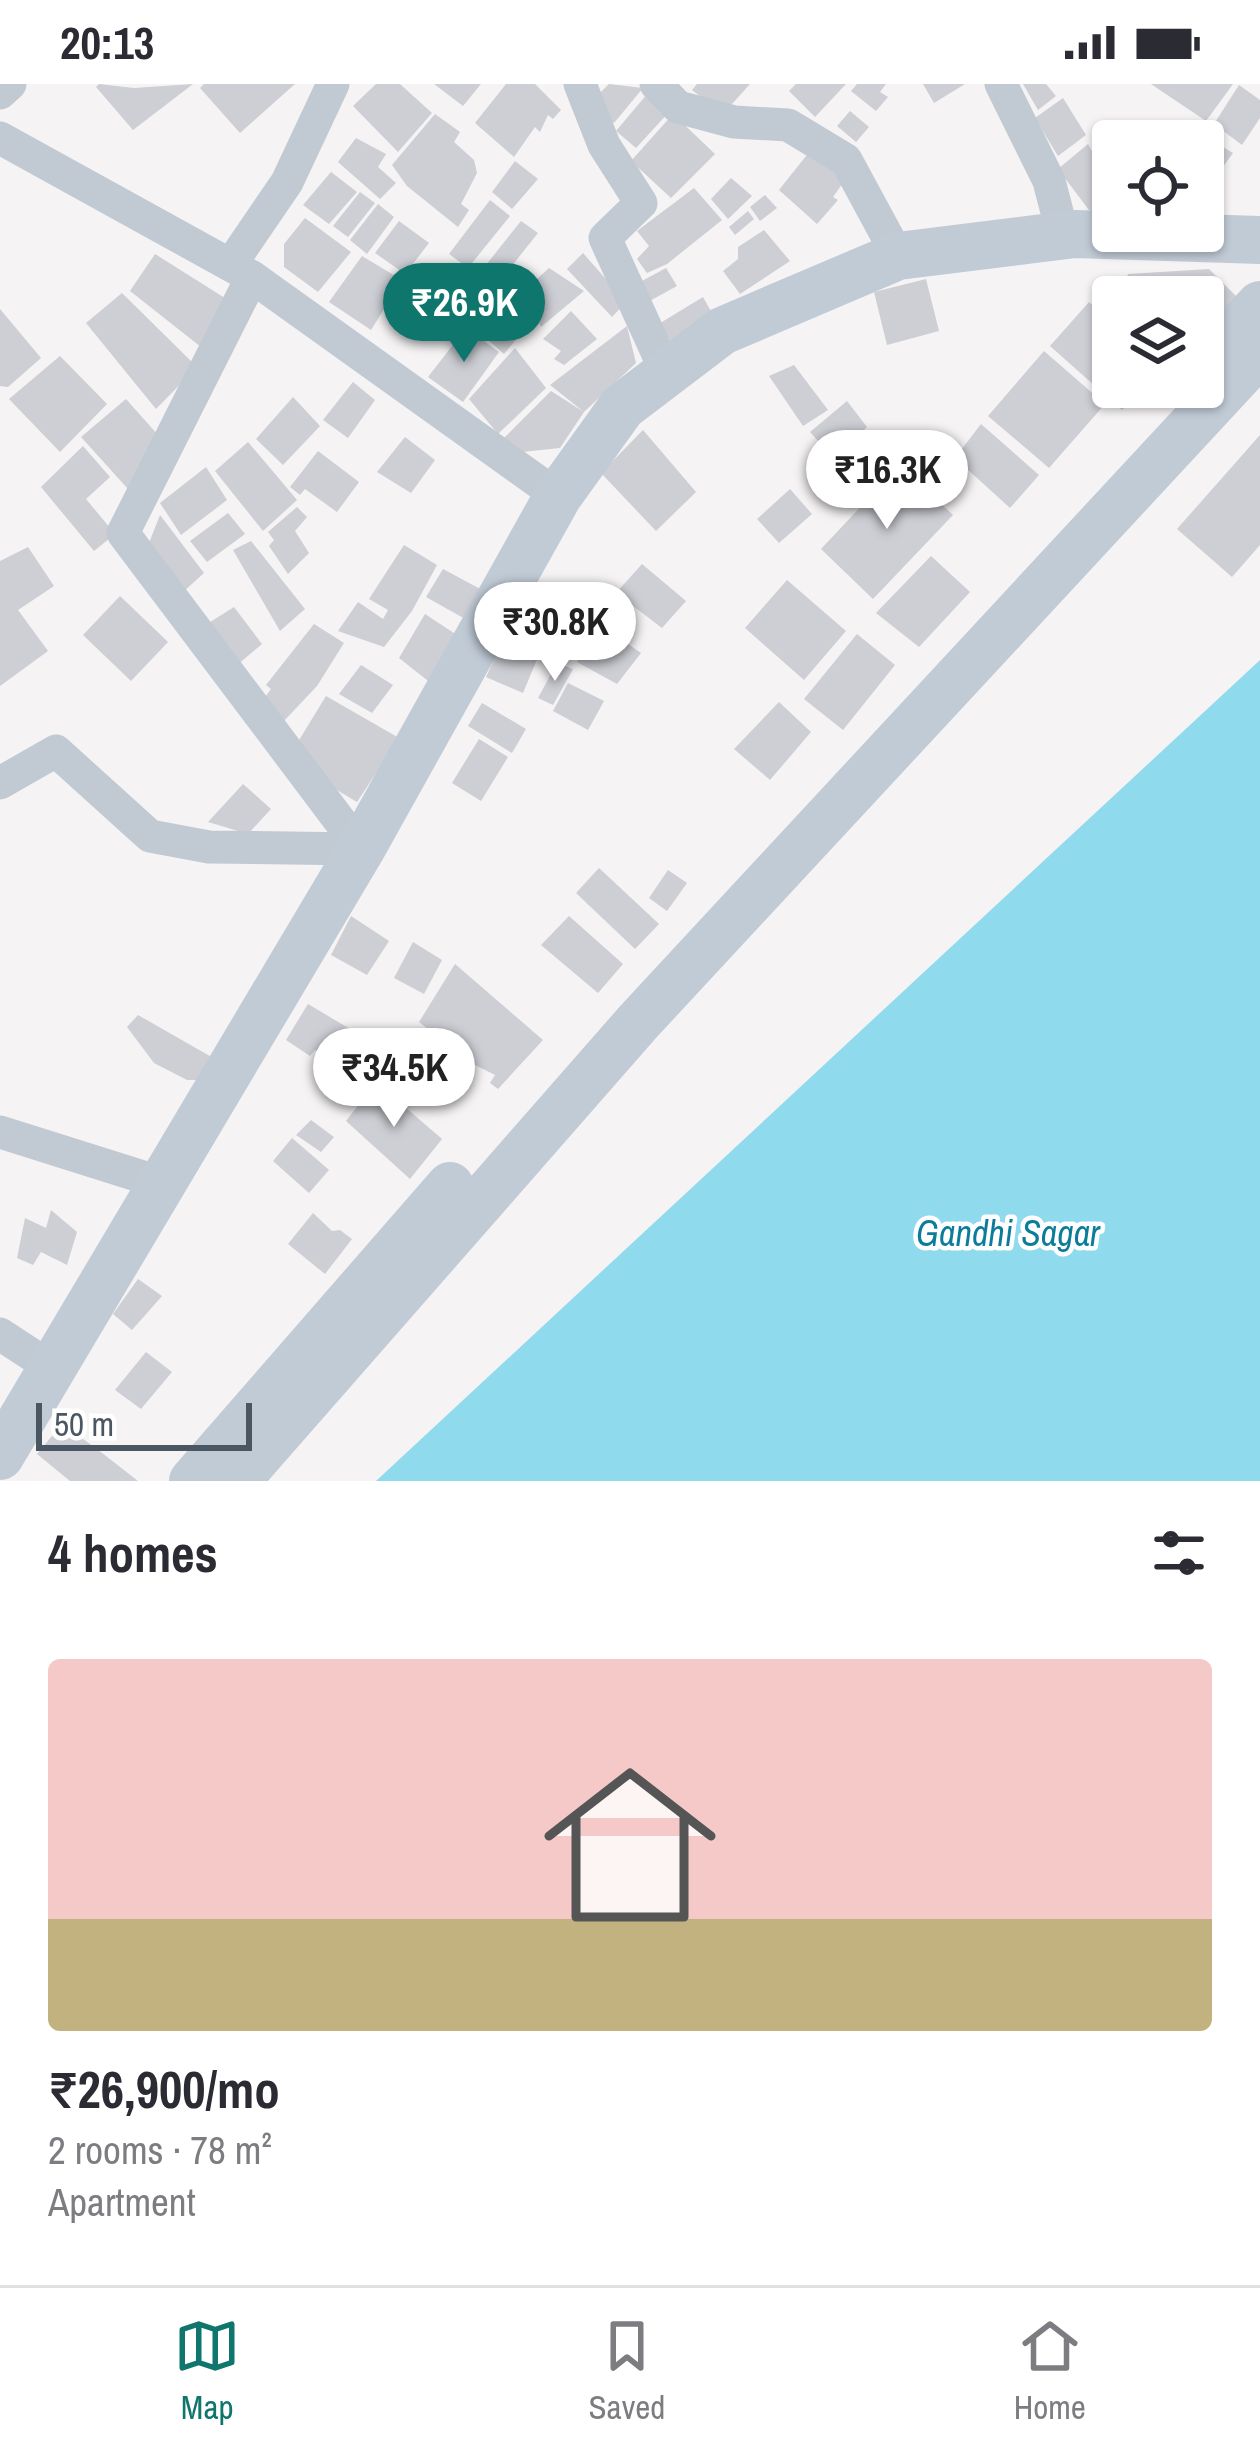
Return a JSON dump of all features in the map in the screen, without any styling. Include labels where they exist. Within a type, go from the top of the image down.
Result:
[{"type":"street","points":[[0,93],[10,84]]},
{"type":"street","points":[[333,84],[241,270],[123,533],[361,849]]},
{"type":"street","points":[[580,84],[604,145],[641,203],[604,238],[668,376]]},
{"type":"street","points":[[656,84],[678,107],[734,122],[788,125],[846,160],[898,256]]},
{"type":"street","points":[[1001,84],[1049,182],[1063,235]]},
{"type":"street","points":[[0,138],[241,270],[557,496]]},
{"type":"street","points":[[0,1456],[56,1370],[361,849],[557,496],[622,407],[722,331],[898,256],[1063,235],[1260,241]]},
{"type":"street","points":[[1224,345],[1260,305]]},
{"type":"street","points":[[236,1481],[639,1021],[1260,352]]},
{"type":"street","points":[[194,1481],[361,1284],[1166,408]]},
{"type":"street","points":[[0,783],[56,751],[150,836],[209,847],[361,849]]},
{"type":"street","points":[[0,1132],[162,1183]]},
{"type":"street","points":[[0,1334],[56,1370]]},
{"type":"water","name":"Gandhi Sagar","points":[[1260,660],[1260,1481],[376,1481]]},
{"type":"building","points":[[193,84],[133,130],[96,87],[134,88]]},
{"type":"building","points":[[204,84],[295,84],[240,133],[200,88]]},
{"type":"building","points":[[376,84],[400,84],[432,113],[398,152],[353,106]]},
{"type":"building","points":[[434,84],[481,84],[463,106]]},
{"type":"building","points":[[506,84],[535,84],[561,110],[553,119],[548,115],[540,132],[535,127],[514,157],[475,123]]},
{"type":"building","points":[[609,84],[643,88],[614,123],[597,110],[598,95]]},
{"type":"building","points":[[697,84],[750,84],[723,114],[692,90]]},
{"type":"building","points":[[796,84],[846,84],[815,117],[789,91]]},
{"type":"building","points":[[857,84],[886,84],[880,92],[888,97],[876,111],[851,91]]},
{"type":"building","points":[[923,84],[965,84],[934,103]]},
{"type":"building","points":[[1023,84],[1046,84],[1056,96],[1038,110]]},
{"type":"building","points":[[1151,84],[1233,84],[1205,120]]},
{"type":"building","points":[[1239,85],[1260,100],[1260,118],[1242,145],[1224,132],[1224,120],[1217,120]]},
{"type":"building","points":[[648,93],[669,112],[636,148],[616,131]]},
{"type":"building","points":[[1063,98],[1086,135],[1058,156],[1035,118]]},
{"type":"building","points":[[850,111],[869,127],[856,142],[837,126]]},
{"type":"building","points":[[435,114],[460,132],[454,142],[474,160],[477,173],[461,204],[469,210],[458,227],[407,186],[392,165]]},
{"type":"building","points":[[673,114],[715,154],[671,198],[631,161]]},
{"type":"building","points":[[356,138],[386,154],[378,167],[396,183],[380,199],[338,162]]},
{"type":"building","points":[[1088,144],[1092,214],[1058,169]]},
{"type":"building","points":[[810,151],[845,180],[833,197],[838,200],[817,224],[779,190]]},
{"type":"building","points":[[515,161],[538,179],[512,209],[492,192]]},
{"type":"building","points":[[331,172],[357,192],[329,224],[303,205]]},
{"type":"building","points":[[731,178],[752,196],[728,219],[711,199]]},
{"type":"building","points":[[694,188],[722,220],[667,264],[647,273],[637,259],[649,246],[637,231]]},
{"type":"building","points":[[360,192],[375,203],[348,237],[333,226]]},
{"type":"building","points":[[765,195],[777,208],[760,221],[750,207]]},
{"type":"building","points":[[490,200],[510,216],[468,268],[449,254]]},
{"type":"building","points":[[378,204],[394,217],[367,254],[350,240]]},
{"type":"building","points":[[748,211],[754,219],[735,235],[729,227]]},
{"type":"building","points":[[305,218],[351,252],[318,292],[284,267],[284,244]]},
{"type":"building","points":[[399,221],[429,243],[405,274],[375,253]]},
{"type":"building","points":[[521,221],[538,233],[499,282],[482,270]]},
{"type":"building","points":[[764,230],[790,261],[740,294],[723,271],[738,259],[738,247]]},
{"type":"building","points":[[583,253],[626,302],[612,317],[567,269]]},
{"type":"building","points":[[155,254],[228,300],[201,347],[130,291]]},
{"type":"building","points":[[362,256],[402,280],[371,330],[329,302]]},
{"type":"building","points":[[450,265],[472,283],[458,303],[446,295],[445,273]]},
{"type":"building","points":[[549,268],[584,291],[541,327],[525,290]]},
{"type":"building","points":[[666,268],[677,286],[646,303],[642,281]]},
{"type":"building","points":[[1209,269],[1216,276],[1127,276]]},
{"type":"building","points":[[926,279],[939,331],[887,345],[874,292]]},
{"type":"building","points":[[485,282],[509,300],[493,316],[505,327],[518,311],[532,320],[504,354],[459,314]]},
{"type":"building","points":[[1224,284],[1244,304],[1224,324]]},
{"type":"building","points":[[122,293],[197,367],[156,409],[86,323]]},
{"type":"building","points":[[703,297],[717,322],[679,350],[657,325]]},
{"type":"building","points":[[1089,302],[1092,305],[1092,383],[1050,346]]},
{"type":"building","points":[[0,309],[41,358],[8,387],[0,386]]},
{"type":"building","points":[[571,311],[597,339],[564,365],[554,359],[561,351],[543,339]]},
{"type":"building","points":[[627,326],[636,363],[584,412],[550,385]]},
{"type":"building","points":[[466,328],[499,352],[463,402],[428,377]]},
{"type":"building","points":[[515,348],[546,388],[498,434],[469,399]]},
{"type":"building","points":[[1044,351],[1092,393],[1092,408],[1102,408],[1049,468],[988,416]]},
{"type":"building","points":[[60,356],[107,404],[60,452],[9,399]]},
{"type":"building","points":[[794,365],[828,410],[803,426],[769,376]]},
{"type":"building","points":[[353,382],[375,400],[348,438],[323,420]]},
{"type":"building","points":[[551,391],[584,412],[560,448],[522,452],[504,438]]},
{"type":"building","points":[[293,397],[320,426],[283,465],[256,439]]},
{"type":"building","points":[[126,399],[166,444],[128,489],[81,437]]},
{"type":"building","points":[[847,401],[867,427],[833,457],[810,432]]},
{"type":"building","points":[[981,424],[1039,475],[1010,508],[955,458]]},
{"type":"building","points":[[643,430],[696,492],[656,531],[601,473]]},
{"type":"building","points":[[1260,435],[1260,545],[1232,577],[1177,529]]},
{"type":"building","points":[[405,437],[435,460],[411,493],[377,472]]},
{"type":"building","points":[[248,442],[297,500],[263,531],[215,471]]},
{"type":"building","points":[[83,446],[110,477],[86,499],[115,534],[94,551],[41,487]]},
{"type":"building","points":[[318,451],[359,482],[337,512],[305,489],[300,495],[290,487]]},
{"type":"building","points":[[900,465],[953,515],[873,599],[821,549]]},
{"type":"building","points":[[206,467],[227,500],[181,535],[160,503]]},
{"type":"building","points":[[790,489],[812,514],[779,543],[757,519]]},
{"type":"building","points":[[297,507],[307,517],[295,531],[309,553],[288,574],[269,546],[274,540],[268,532]]},
{"type":"building","points":[[228,513],[245,534],[207,562],[190,541]]},
{"type":"building","points":[[160,515],[204,573],[183,592],[147,548]]},
{"type":"building","points":[[251,541],[305,609],[280,631],[233,550]]},
{"type":"building","points":[[404,545],[437,565],[412,611],[384,647],[338,631],[358,602],[383,619],[388,610],[369,599]]},
{"type":"building","points":[[28,547],[54,586],[18,610],[48,651],[0,686],[0,561]]},
{"type":"building","points":[[931,556],[970,592],[919,647],[876,613]]},
{"type":"building","points":[[642,564],[686,601],[662,628],[616,593]]},
{"type":"building","points":[[443,569],[484,591],[467,620],[426,597]]},
{"type":"building","points":[[787,580],[846,631],[804,680],[745,628]]},
{"type":"building","points":[[120,596],[168,642],[131,681],[83,635]]},
{"type":"building","points":[[234,607],[262,644],[236,666],[207,624]]},
{"type":"building","points":[[425,614],[469,643],[437,688],[399,658]]},
{"type":"building","points":[[314,624],[344,643],[317,686],[282,723],[260,704],[271,689],[266,685]]},
{"type":"building","points":[[601,625],[641,653],[617,684],[577,662]]},
{"type":"building","points":[[857,634],[895,665],[843,730],[804,699]]},
{"type":"building","points":[[502,642],[538,657],[523,693],[486,677]]},
{"type":"building","points":[[557,663],[573,669],[553,705],[538,698]]},
{"type":"building","points":[[361,665],[393,685],[372,713],[339,694]]},
{"type":"building","points":[[568,683],[604,701],[588,730],[553,711]]},
{"type":"building","points":[[326,696],[399,738],[357,802],[315,777],[293,750]]},
{"type":"building","points":[[779,702],[811,732],[770,780],[734,749]]},
{"type":"building","points":[[482,703],[526,729],[512,753],[468,726]]},
{"type":"building","points":[[479,739],[508,757],[481,801],[452,783]]},
{"type":"building","points":[[243,784],[271,809],[248,834],[208,822]]},
{"type":"building","points":[[599,868],[659,924],[635,949],[576,893]]},
{"type":"building","points":[[668,870],[687,883],[667,911],[649,898]]},
{"type":"building","points":[[351,916],[389,941],[367,975],[331,955]]},
{"type":"building","points":[[569,916],[623,964],[598,993],[541,945]]},
{"type":"building","points":[[413,942],[442,960],[424,994],[394,978]]},
{"type":"building","points":[[455,964],[543,1040],[498,1089],[490,1083],[495,1075],[469,1062],[419,1022]]},
{"type":"building","points":[[308,1004],[377,1045],[357,1073],[315,1050],[310,1056],[286,1040]]},
{"type":"building","points":[[138,1015],[222,1063],[212,1080],[187,1080],[154,1063],[127,1027]]},
{"type":"building","points":[[376,1082],[442,1139],[410,1179],[346,1121]]},
{"type":"building","points":[[311,1120],[334,1137],[321,1152],[296,1135]]},
{"type":"building","points":[[292,1138],[329,1170],[309,1193],[273,1161]]},
{"type":"building","points":[[51,1210],[77,1232],[67,1265],[41,1252],[33,1265],[17,1258],[25,1218],[46,1228]]},
{"type":"building","points":[[313,1213],[332,1231],[340,1230],[352,1239],[325,1274],[288,1244]]},
{"type":"building","points":[[138,1279],[162,1296],[132,1330],[113,1314]]},
{"type":"building","points":[[146,1352],[172,1372],[141,1409],[115,1390]]},
{"type":"building","points":[[62,1424],[138,1481],[70,1481],[37,1454]]}]
